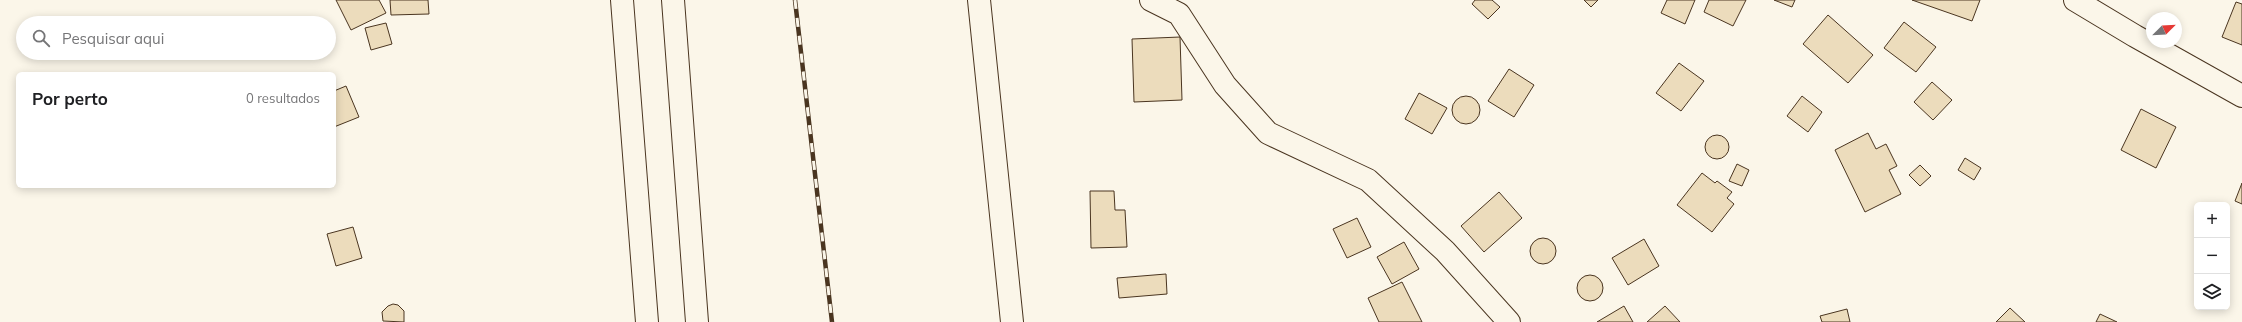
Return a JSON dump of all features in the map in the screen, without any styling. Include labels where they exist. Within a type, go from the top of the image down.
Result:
[{"type":"main road","points":[[622,0],[647,322]]},
{"type":"main road","points":[[673,0],[697,322]]},
{"type":"main road","points":[[979,0],[1012,322]]},
{"type":"main road","points":[[1151,0],[1179,14],[1225,85],[1268,133],[1368,180],[1445,251],[1509,322]]},
{"type":"main road","points":[[2075,0],[2135,36],[2242,96]]},
{"type":"building","points":[[336,0],[379,0],[386,13],[351,30]]},
{"type":"building","points":[[390,0],[428,0],[429,14],[391,15]]},
{"type":"building","points":[[1475,0],[1492,0],[1500,7],[1488,19],[1472,4]]},
{"type":"building","points":[[1584,0],[1598,0],[1591,7]]},
{"type":"building","points":[[1667,0],[1695,0],[1685,24],[1661,13]]},
{"type":"building","points":[[1709,0],[1746,0],[1733,26],[1704,12]]},
{"type":"building","points":[[1774,0],[1795,0],[1792,7]]},
{"type":"building","points":[[1912,0],[1980,0],[1972,21]]},
{"type":"building","points":[[2236,2],[2242,4],[2242,45],[2222,37]]},
{"type":"building","points":[[1828,15],[1873,55],[1848,83],[1803,44]]},
{"type":"building","points":[[1904,22],[1936,47],[1916,72],[1884,48]]},
{"type":"building","points":[[386,23],[392,44],[371,50],[365,28]]},
{"type":"building","points":[[1180,37],[1182,100],[1134,102],[1132,39]]},
{"type":"building","points":[[1679,63],[1704,81],[1681,111],[1656,93]]},
{"type":"building","points":[[1509,69],[1534,85],[1514,117],[1488,101]]},
{"type":"building","points":[[1932,82],[1952,100],[1933,120],[1914,102]]},
{"type":"building","points":[[346,86],[359,117],[336,126],[336,90]]},
{"type":"building","points":[[1419,93],[1447,108],[1432,134],[1405,119]]},
{"type":"building","points":[[1466,96],[1476,100],[1480,110],[1476,120],[1466,124],[1456,120],[1452,110],[1456,100]]},
{"type":"building","points":[[1802,96],[1822,112],[1808,132],[1787,116]]},
{"type":"building","points":[[2141,109],[2176,127],[2156,168],[2121,150]]},
{"type":"building","points":[[1868,133],[1876,149],[1886,144],[1897,166],[1889,170],[1901,194],[1865,212],[1835,150]]},
{"type":"building","points":[[1717,135],[1725,139],[1729,147],[1725,155],[1717,159],[1709,155],[1705,147],[1709,139]]},
{"type":"building","points":[[1965,158],[1981,168],[1974,180],[1958,170]]},
{"type":"building","points":[[1737,164],[1749,170],[1742,186],[1729,181]]},
{"type":"building","points":[[1920,165],[1931,176],[1920,186],[1909,175]]},
{"type":"building","points":[[1702,173],[1715,183],[1717,181],[1732,192],[1727,198],[1734,204],[1712,232],[1677,205]]},
{"type":"building","points":[[2242,183],[2242,204],[2235,201]]},
{"type":"building","points":[[1090,191],[1114,191],[1115,210],[1125,210],[1127,247],[1091,248]]},
{"type":"building","points":[[1499,192],[1522,218],[1484,252],[1461,226]]},
{"type":"building","points":[[1357,218],[1371,247],[1347,258],[1333,229]]},
{"type":"building","points":[[353,227],[362,258],[336,266],[327,234]]},
{"type":"building","points":[[1543,238],[1552,242],[1556,251],[1552,260],[1543,264],[1534,260],[1530,251],[1534,242]]},
{"type":"building","points":[[1644,239],[1659,266],[1628,285],[1612,258]]},
{"type":"building","points":[[1404,242],[1419,269],[1392,284],[1377,257]]},
{"type":"building","points":[[1166,274],[1167,294],[1119,298],[1117,278]]},
{"type":"building","points":[[1590,275],[1599,279],[1603,288],[1599,297],[1590,301],[1581,297],[1577,288],[1581,279]]},
{"type":"building","points":[[1402,282],[1422,322],[1379,322],[1368,298]]},
{"type":"building","points":[[393,304],[398,305],[404,311],[404,322],[383,321],[382,312],[388,306]]},
{"type":"building","points":[[1624,306],[1633,322],[1597,322]]},
{"type":"building","points":[[1665,306],[1680,322],[1647,322]]},
{"type":"building","points":[[2010,308],[2025,322],[1996,322]]},
{"type":"building","points":[[1847,309],[1850,322],[1822,322],[1820,316]]},
{"type":"building","points":[[2100,314],[2117,322],[2096,322]]},
{"type":"railway","points":[[795,0],[832,322]]}]
